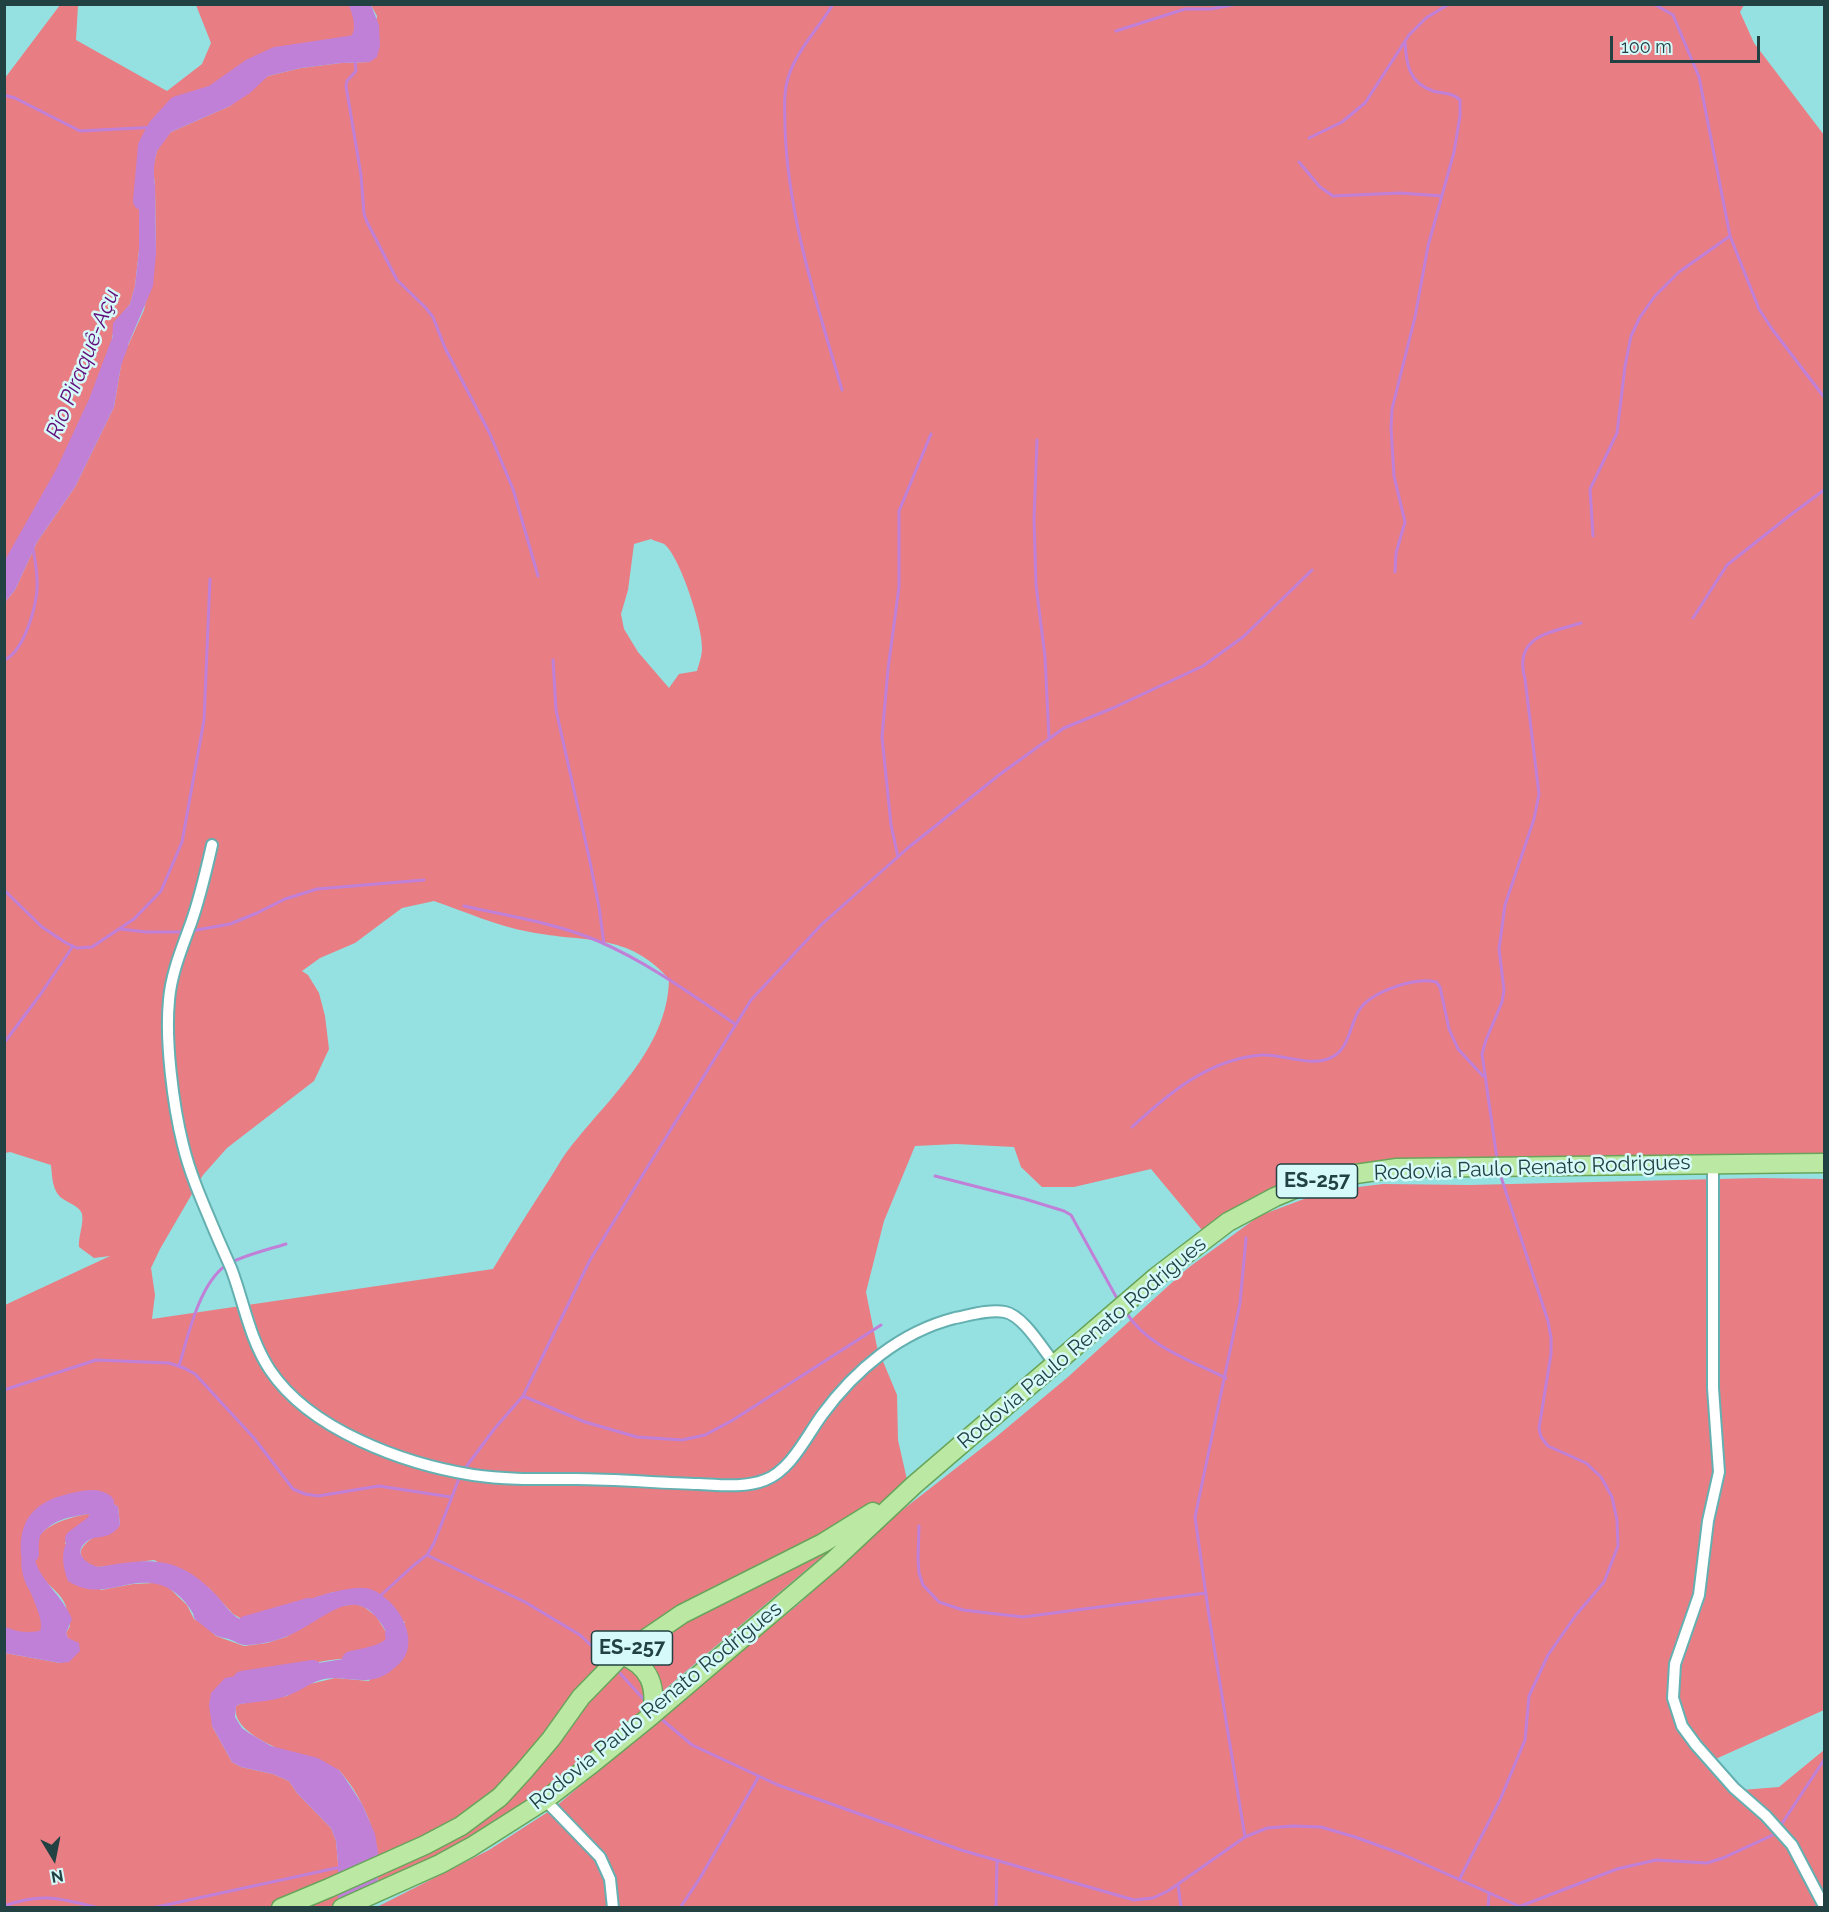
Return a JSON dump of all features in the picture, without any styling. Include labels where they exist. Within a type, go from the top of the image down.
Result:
[{"type":"main road","name":"Rodovia Paulo Renato Rodrigues","points":[[342,1908],[440,1864],[545,1800],[652,1715],[834,1560],[914,1485],[1156,1277],[1228,1222],[1275,1197],[1328,1178],[1397,1168],[1824,1163]]},
{"type":"main road","name":"Rodovia Paulo Renato Rodrigues","points":[[281,1908],[392,1860],[461,1826],[500,1797],[551,1739],[581,1697],[622,1655],[682,1614],[824,1544],[914,1485]]},
{"type":"main road","points":[[622,1655],[634,1659],[644,1668],[653,1694],[652,1715]]},
{"type":"street","points":[[212,845],[169,997],[170,1057],[183,1145],[261,1354],[272,1373],[300,1402],[344,1433],[376,1448],[435,1467],[473,1475],[533,1480],[615,1479],[742,1485],[767,1480],[778,1472],[788,1463],[824,1411],[863,1369],[911,1334],[931,1325],[987,1312],[1010,1313],[1029,1331],[1055,1365]]},
{"type":"street","points":[[1713,1164],[1713,1388],[1719,1472],[1706,1530],[1699,1595],[1675,1664],[1673,1698],[1682,1726],[1696,1745],[1734,1788],[1766,1816],[1792,1845],[1824,1906]]},
{"type":"street","points":[[545,1800],[600,1857],[610,1879],[614,1908]]},
{"type":"shaded area","points":[[60,5],[78,5],[76,40],[167,91],[202,64],[211,43],[196,5],[353,5],[362,15],[366,25],[366,36],[360,48],[311,50],[269,56],[249,68],[221,93],[182,109],[164,123],[150,145],[139,193],[139,250],[135,286],[130,304],[112,336],[111,366],[86,433],[50,505],[27,535],[5,588],[5,78]]},
{"type":"shaded area","points":[[353,5],[371,5],[379,25],[380,46],[377,57],[370,62],[301,68],[268,76],[250,93],[230,106],[171,132],[157,151],[153,167],[156,253],[153,286],[122,359],[114,407],[75,487],[37,542],[15,590],[5,602],[5,588],[27,535],[50,505],[64,479],[91,421],[111,366],[113,323],[130,304],[135,286],[139,250],[139,193],[150,145],[164,123],[182,109],[221,93],[249,68],[269,56],[311,50],[360,48],[366,36],[366,25],[362,14]]},
{"type":"shaded area","points":[[371,5],[1744,5],[1740,12],[1754,43],[1824,135],[1824,1163],[1321,1174],[1206,1235],[1151,1169],[1074,1187],[1042,1187],[1021,1167],[1014,1147],[956,1144],[915,1146],[884,1221],[866,1292],[877,1347],[897,1395],[898,1440],[908,1484],[678,1678],[569,1774],[520,1810],[377,1889],[378,1857],[371,1826],[358,1796],[339,1770],[294,1755],[259,1739],[237,1718],[236,1706],[287,1696],[306,1685],[335,1678],[369,1681],[405,1622],[333,1592],[305,1601],[287,1613],[274,1618],[247,1622],[233,1614],[209,1588],[154,1560],[98,1567],[91,1565],[82,1557],[83,1546],[94,1537],[120,1525],[118,1507],[109,1500],[64,1508],[38,1524],[23,1566],[27,1585],[34,1596],[52,1612],[55,1622],[41,1638],[28,1644],[5,1636],[5,1305],[110,1256],[94,1258],[79,1247],[82,1214],[78,1208],[57,1193],[53,1183],[51,1165],[10,1152],[5,1153],[5,602],[15,590],[37,542],[75,487],[114,407],[122,359],[144,310],[156,253],[153,167],[157,151],[163,141],[171,132],[230,106],[268,76],[301,68],[370,62],[377,16]],"holes":[[[651,539],[664,544],[677,562],[689,593],[701,638],[702,654],[697,671],[679,674],[669,688],[638,652],[624,629],[621,614],[628,590],[634,544]],[[434,901],[518,929],[622,946],[654,964],[669,979],[666,1005],[658,1029],[632,1073],[564,1156],[493,1269],[152,1319],[155,1295],[151,1268],[203,1175],[227,1148],[314,1081],[329,1049],[325,1016],[319,993],[308,975],[302,971],[320,958],[355,943],[402,908]]]},
{"type":"shaded area","points":[[1760,1178],[1824,1179],[1824,1710],[1709,1762],[1729,1791],[1779,1787],[1824,1750],[1824,1907],[375,1908],[489,1850],[554,1808],[800,1603],[887,1522],[996,1437],[1068,1377],[1188,1268],[1259,1216],[1325,1191],[1383,1184],[1470,1185]]},
{"type":"shaded area","points":[[109,1500],[118,1507],[120,1525],[107,1536],[89,1540],[80,1551],[83,1558],[94,1566],[149,1561],[176,1566],[204,1583],[230,1611],[245,1621],[268,1620],[318,1596],[355,1588],[378,1592],[399,1613],[407,1631],[408,1647],[403,1660],[385,1675],[365,1680],[328,1678],[283,1697],[240,1704],[236,1706],[235,1717],[242,1728],[271,1746],[318,1758],[339,1770],[362,1804],[375,1834],[379,1858],[377,1889],[338,1904],[336,1841],[331,1828],[297,1793],[289,1781],[273,1774],[241,1767],[232,1762],[212,1726],[209,1705],[211,1693],[225,1678],[248,1674],[271,1679],[279,1678],[312,1664],[381,1653],[387,1647],[389,1637],[368,1609],[357,1605],[346,1606],[285,1637],[261,1644],[246,1645],[217,1636],[195,1619],[182,1598],[157,1584],[145,1583],[91,1589],[68,1581],[63,1555],[65,1546],[72,1532],[96,1524],[97,1520],[88,1514],[55,1523],[39,1537],[35,1548],[38,1569],[72,1619],[66,1633],[68,1638],[79,1643],[80,1651],[69,1662],[60,1663],[5,1653],[4,1636],[28,1644],[41,1638],[55,1622],[54,1616],[47,1607],[30,1591],[23,1573],[21,1561],[23,1550],[33,1529],[63,1508]]},
{"type":"shaded area","points":[[88,1514],[97,1520],[96,1524],[76,1530],[65,1543],[101,1590],[133,1584],[154,1583],[167,1586],[187,1605],[194,1619],[216,1636],[244,1646],[267,1643],[286,1637],[337,1607],[355,1604],[364,1607],[376,1616],[389,1637],[387,1647],[381,1653],[320,1662],[281,1677],[259,1676],[212,1726],[232,1762],[241,1767],[273,1774],[289,1781],[297,1793],[331,1828],[336,1841],[338,1904],[329,1908],[5,1908],[5,1653],[60,1663],[68,1638],[66,1633],[70,1626],[67,1609],[61,1597],[44,1579],[33,1552],[42,1533],[51,1526]]},
{"type":"waterway","name":"Rio Piraquê-Açu","points":[[142,201],[147,146],[157,127],[177,105],[213,94],[250,68],[276,56],[356,44],[363,30],[358,4]]},
{"type":"waterway","points":[[833,4],[802,49],[788,78],[785,90],[785,128],[787,161],[805,260],[842,390]]},
{"type":"waterway","points":[[1116,31],[1185,9],[1211,9],[1237,4]]},
{"type":"waterway","points":[[1309,138],[1342,122],[1365,103],[1409,35],[1426,18],[1449,4]]},
{"type":"waterway","points":[[1654,4],[1673,15],[1699,77],[1730,236],[1759,309],[1824,397]]},
{"type":"waterway","points":[[1395,572],[1396,553],[1405,522],[1394,476],[1392,409],[1415,317],[1428,246],[1454,152],[1460,116],[1460,100],[1457,97],[1433,91],[1414,78],[1406,57],[1405,41]]},
{"type":"waterway","points":[[355,60],[356,71],[347,81],[346,86],[361,175],[364,214],[397,280],[433,317],[445,348],[489,432],[513,489],[538,576]]},
{"type":"waterway","points":[[4,95],[15,98],[80,131],[157,127]]},
{"type":"waterway","points":[[1299,162],[1320,187],[1333,196],[1400,193],[1442,196]]},
{"type":"waterway","points":[[1593,536],[1590,489],[1617,433],[1631,336],[1640,317],[1655,296],[1679,272],[1730,236]]},
{"type":"waterway","name":"Rio Piraquê-Açu","points":[[4,580],[64,474],[98,401],[119,345]]},
{"type":"waterway","points":[[898,857],[891,825],[882,737],[899,587],[899,511],[931,434]]},
{"type":"waterway","points":[[1037,440],[1034,519],[1036,585],[1045,657],[1049,738]]},
{"type":"waterway","points":[[1693,618],[1727,565],[1824,490]]},
{"type":"waterway","points":[[4,660],[16,650],[21,642],[32,614],[37,586],[33,549]]},
{"type":"waterway","points":[[463,1471],[495,1428],[523,1396],[590,1260],[751,1000],[822,924],[909,847],[999,775],[1064,728],[1203,666],[1243,637],[1312,570]]},
{"type":"waterway","points":[[4,890],[42,927],[77,948],[92,947],[134,919],[161,891],[182,842],[204,720],[210,579]]},
{"type":"waterway","points":[[1497,1159],[1482,1054],[1502,1002],[1504,990],[1499,949],[1505,905],[1534,819],[1539,794],[1523,665],[1524,654],[1536,639],[1581,623]]},
{"type":"waterway","points":[[553,660],[556,710],[589,857],[604,944]]},
{"type":"waterway","points":[[191,931],[230,924],[285,899],[317,889],[424,880]]},
{"type":"waterway","points":[[464,906],[549,925],[598,941],[651,969],[735,1024]]},
{"type":"waterway","points":[[120,929],[185,932]]},
{"type":"waterway","points":[[4,1043],[73,946]]},
{"type":"waterway","points":[[1132,1127],[1175,1090],[1225,1063],[1262,1055],[1308,1061],[1326,1060],[1334,1056],[1343,1047],[1355,1018],[1364,1005],[1382,992],[1416,982],[1436,982],[1440,987],[1449,1029],[1458,1049],[1483,1076]]},
{"type":"waterway","points":[[1459,1880],[1500,1800],[1525,1740],[1529,1696],[1548,1655],[1576,1615],[1604,1582],[1618,1546],[1617,1520],[1612,1497],[1601,1477],[1586,1463],[1548,1446],[1541,1437],[1539,1428],[1551,1354],[1551,1338],[1548,1321],[1500,1174]]},
{"type":"waterway","points":[[935,1176],[1025,1199],[1071,1215],[1119,1302]]},
{"type":"waterway","points":[[1245,1837],[1195,1517],[1240,1303],[1246,1238]]},
{"type":"waterway","points":[[179,1366],[201,1298],[216,1275],[237,1259],[286,1244]]},
{"type":"waterway","points":[[1126,1312],[1135,1324],[1157,1343],[1226,1378]]},
{"type":"waterway","points":[[523,1396],[585,1422],[637,1437],[682,1440],[705,1435],[733,1420],[881,1325]]},
{"type":"waterway","points":[[4,1390],[96,1360],[169,1363],[195,1374],[254,1438],[293,1489],[318,1496],[379,1486],[451,1497]]},
{"type":"waterway","points":[[379,1597],[427,1555],[434,1543],[460,1476]]},
{"type":"waterway","name":"Rio Piraquê-Açu","points":[[30,1554],[30,1542],[35,1523],[48,1511],[84,1500],[95,1499],[105,1503],[105,1511],[93,1525],[74,1539]]},
{"type":"waterway","points":[[919,1526],[919,1573],[923,1585],[939,1602],[963,1610],[1023,1617],[1206,1593]]},
{"type":"waterway","points":[[427,1555],[525,1602],[580,1635],[608,1661]]},
{"type":"waterway","name":"Rio Piraquê-Açu","points":[[4,1636],[26,1641],[47,1638],[49,1618],[37,1584]]},
{"type":"waterway","name":"Rio Piraquê-Açu","points":[[246,1625],[309,1607]]},
{"type":"waterway","name":"Rio Piraquê-Açu","points":[[351,1660],[386,1650],[392,1646],[394,1634]]},
{"type":"waterway","name":"Rio Piraquê-Açu","points":[[242,1680],[313,1669]]},
{"type":"waterway","points":[[617,1670],[647,1703]]},
{"type":"waterway","points":[[659,1717],[692,1745],[778,1785],[961,1850],[1134,1900],[1153,1898],[1168,1891],[1245,1837],[1267,1828],[1293,1826],[1321,1827],[1355,1837],[1402,1854],[1523,1908]]},
{"type":"waterway","points":[[1521,1906],[1617,1869],[1656,1860],[1707,1863],[1775,1834],[1824,1760]]},
{"type":"waterway","points":[[680,1908],[759,1776]]},
{"type":"waterway","points":[[996,1908],[997,1860]]},
{"type":"waterway","points":[[152,1908],[341,1867]]},
{"type":"waterway","points":[[1178,1884],[1181,1908]]},
{"type":"waterway","points":[[1488,1908],[1489,1894]]},
{"type":"waterway","points":[[4,1906],[30,1899],[52,1898],[100,1908]]}]
